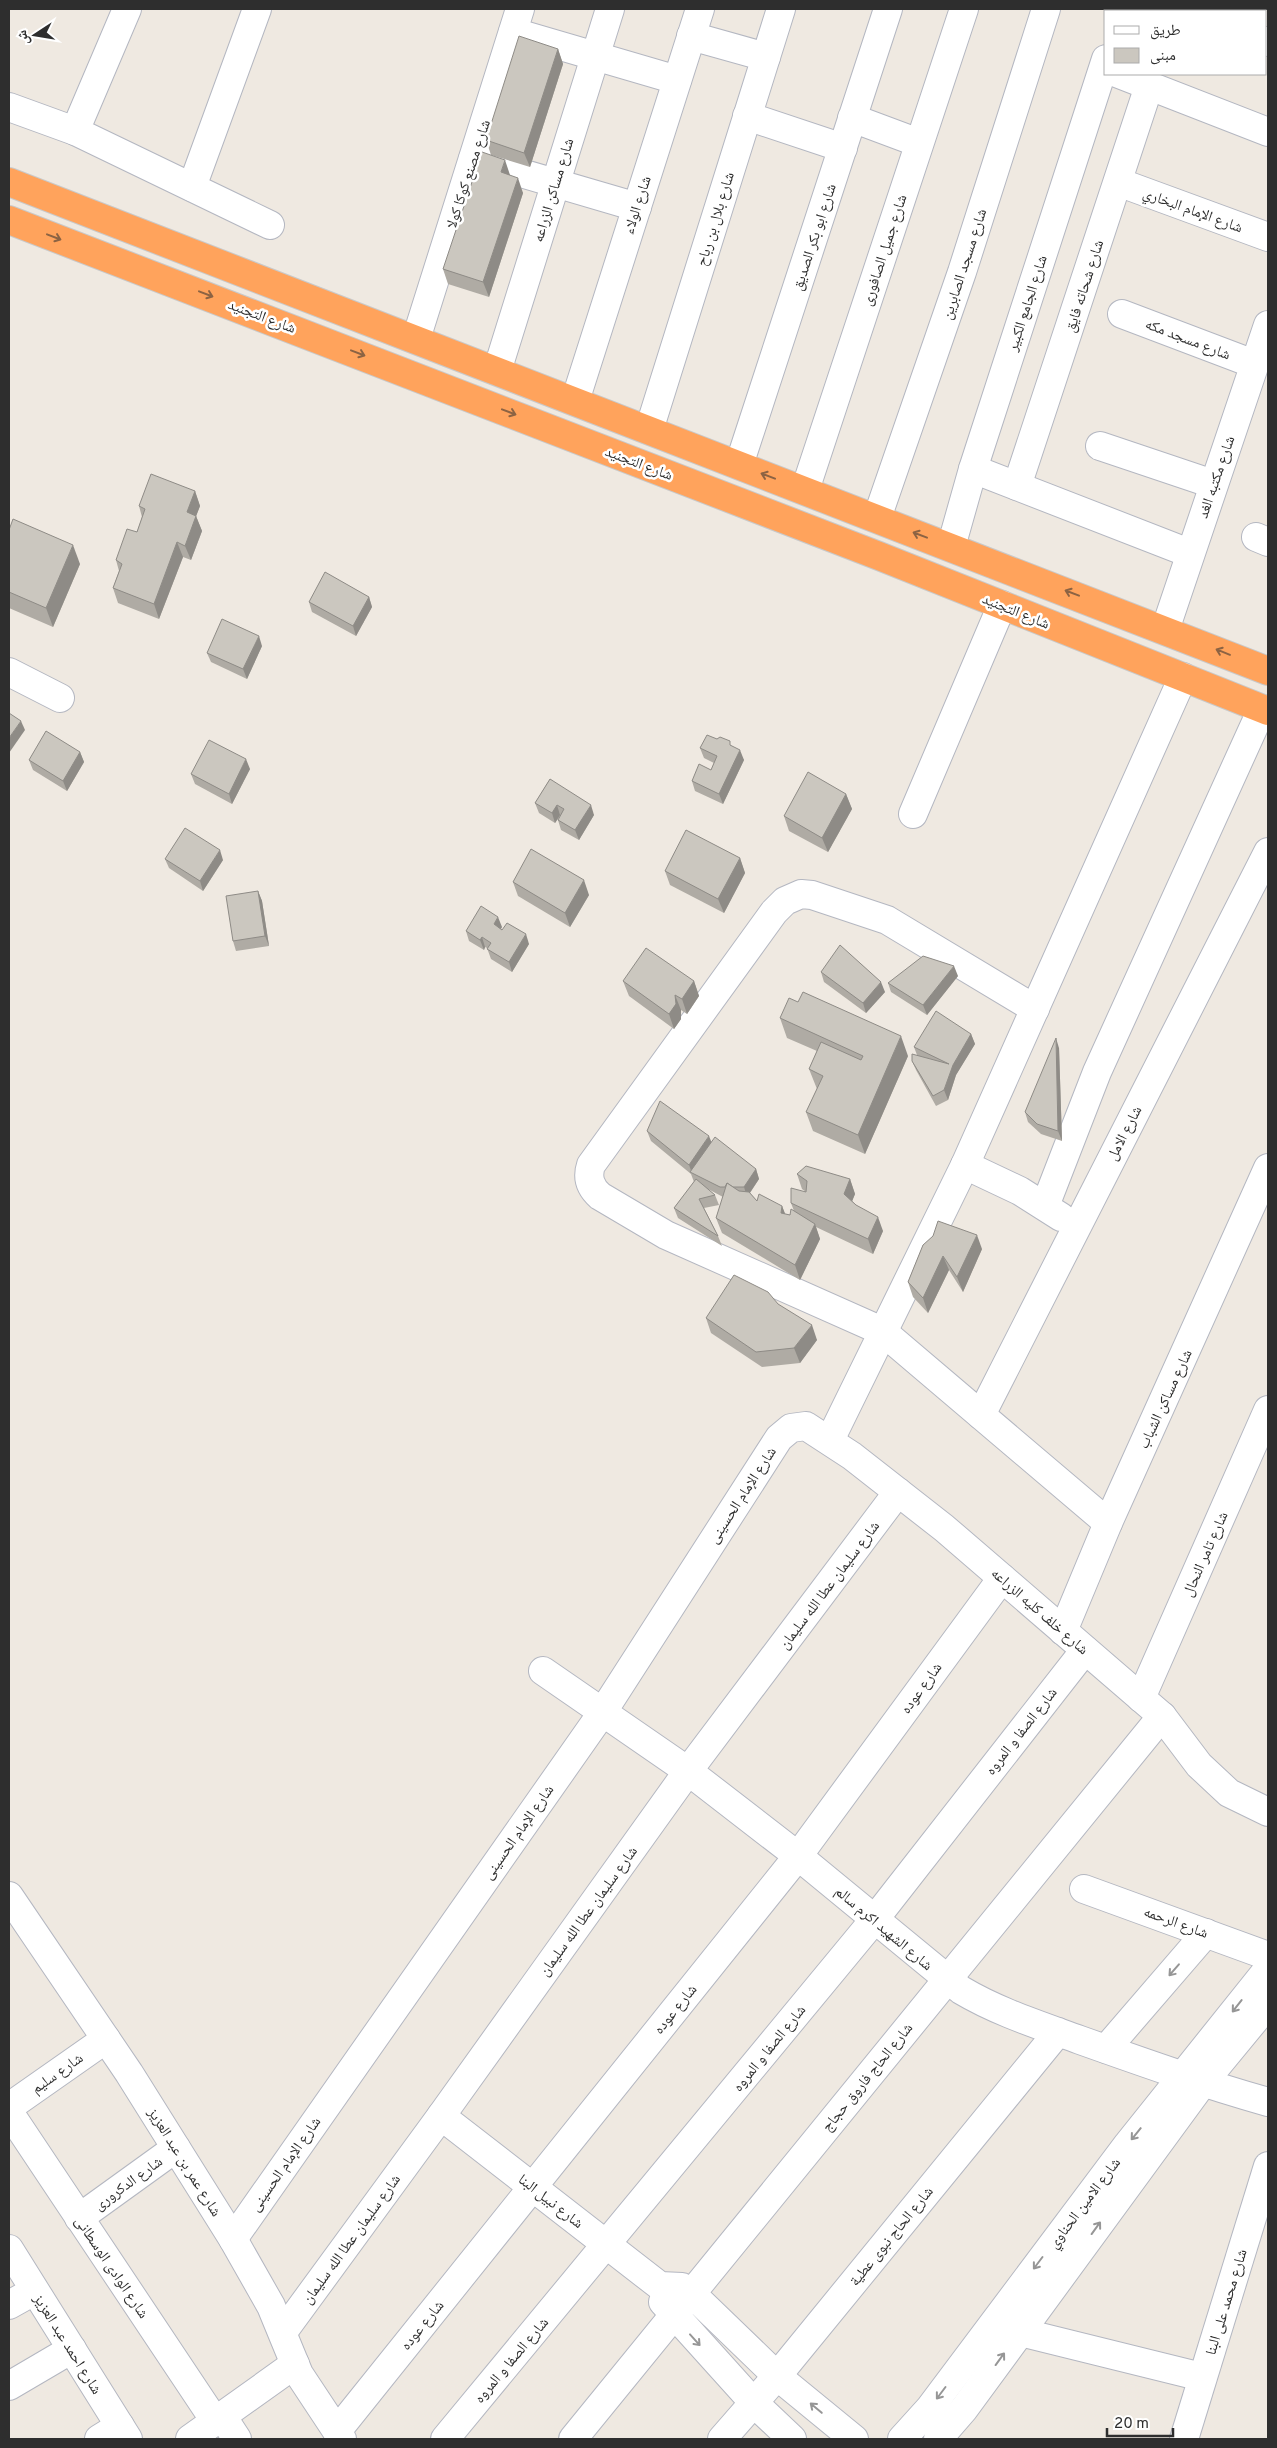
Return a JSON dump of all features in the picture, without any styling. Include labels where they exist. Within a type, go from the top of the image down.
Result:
[{"type":"highway","points":[[9,182],[1268,670]]},
{"type":"highway","name":"شارع التجنيد","points":[[9,220],[234,305],[1002,605],[1265,710]]},
{"type":"street","points":[[75,131],[127,9]]},
{"type":"street","points":[[192,188],[257,9]]},
{"type":"street","name":"شارع مساكن الزراعه","points":[[497,371],[610,9]]},
{"type":"street","name":"شارع الولاء","points":[[575,401],[700,9]]},
{"type":"street","name":"شارع بلال بن رباح","points":[[649,430],[781,9]]},
{"type":"street","name":"شارع ابو بكر الصديق","points":[[739,465],[888,9]]},
{"type":"street","name":"شارع جميل الصافورى","points":[[805,490],[964,9]]},
{"type":"street","name":"شارع مسجد الصابرين","points":[[877,518],[962,272],[1046,9]]},
{"type":"street","points":[[517,20],[595,56],[678,80]]},
{"type":"street","name":"شارع مصنع كوكا كولا","points":[[416,339],[517,20]]},
{"type":"street","points":[[691,36],[766,57]]},
{"type":"street","name":"شارع الجامع الكبير","points":[[951,547],[973,469],[1105,75]]},
{"type":"street","points":[[1126,75],[1268,132]]},
{"type":"street","name":"شارع شحاته فايق","points":[[1017,486],[1150,86]]},
{"type":"street","points":[[9,107],[75,131],[270,225]]},
{"type":"street","points":[[747,116],[843,148]]},
{"type":"street","points":[[852,118],[919,143]]},
{"type":"street","points":[[473,159],[637,207]]},
{"type":"street","name":"شارع الإمام البخاري","points":[[1118,182],[1268,237]]},
{"type":"street","name":"شارع مسجد مكه","points":[[1122,314],[1254,364]]},
{"type":"street","name":"شارع مكتبه الغد","points":[[1165,630],[1189,553],[1268,325]]},
{"type":"street","points":[[1100,446],[1213,484]]},
{"type":"street","points":[[973,469],[1189,553]]},
{"type":"street","points":[[913,814],[1002,605]]},
{"type":"street","points":[[9,672],[60,698]]},
{"type":"street","points":[[830,1440],[965,1165],[1183,677]]},
{"type":"street","points":[[1046,1206],[1097,1072],[1265,710]]},
{"type":"street","name":"شارع الامل","points":[[981,1415],[1268,852]]},
{"type":"street","points":[[1035,1009],[887,920],[812,895],[792,896],[774,912],[591,1165],[589,1173],[594,1190],[630,1215],[676,1240],[882,1331],[1108,1523]]},
{"type":"street","points":[[965,1165],[1046,1206],[1076,1228]]},
{"type":"street","name":"شارع مساكن الشباب","points":[[1063,1631],[1108,1523],[1268,1168]]},
{"type":"street","name":"شارع تامر النحال","points":[[1141,1698],[1268,1410]]},
{"type":"street","name":"شارع خلف كليه الزراعه","points":[[798,1425],[814,1429],[898,1492],[1002,1578],[1162,1716],[1199,1765],[1229,1793],[1268,1812]]},
{"type":"street","name":"شارع الإمام الحسينى","points":[[233,2239],[602,1713],[779,1438],[784,1432],[798,1425]]},
{"type":"street","name":"شارع سليمان عطا الله سليمان","points":[[282,2332],[441,2116],[688,1771],[898,1492]]},
{"type":"street","name":"شارع عوده","points":[[340,2435],[533,2187],[798,1856],[1002,1578]]},
{"type":"street","name":"شارع الصفا و المروه","points":[[445,2439],[608,2245],[874,1920],[1085,1650]]},
{"type":"street","name":"شارع الشهيد اكرم سالم","points":[[543,1671],[688,1771],[798,1856],[946,1979],[982,2003],[1193,2080],[1268,2102]]},
{"type":"street","name":"شارع الحاج فاروق حجاج","points":[[573,2439],[1162,1716]]},
{"type":"street","name":"شارع الرحمه","points":[[1084,1889],[1268,1956]]},
{"type":"street","name":"شارع عمر بن عبد العزيز","points":[[9,1896],[106,2038],[233,2239],[282,2332],[299,2374],[340,2435]]},
{"type":"street","points":[[1106,2049],[1206,1933]]},
{"type":"street","name":"شارع الامين الحناوي","points":[[938,2439],[964,2409],[1020,2332],[1268,1969]]},
{"type":"street","name":"شارع الامين الحناوي","points":[[902,2439],[930,2408],[1128,2144],[1268,2004]]},
{"type":"street","name":"شارع الحاج نبوى عطية","points":[[722,2439],[777,2376],[1058,2032]]},
{"type":"street","name":"شارع سليم","points":[[9,2107],[106,2038]]},
{"type":"street","name":"شارع الوادى الوسطانى","points":[[9,2112],[79,2218],[218,2419],[237,2439]]},
{"type":"street","name":"شارع نبيل البنا","points":[[441,2116],[660,2286]]},
{"type":"street","name":"شارع الدكرورى","points":[[79,2218],[176,2148]]},
{"type":"street","name":"شارع محمد على البنا","points":[[1184,2439],[1268,2166]]},
{"type":"street","name":"شارع احمد عبد العزيز","points":[[9,2249],[72,2348],[116,2435]]},
{"type":"street","points":[[792,2439],[754,2403],[673,2315],[663,2301],[660,2286],[682,2287],[692,2294],[777,2376],[854,2439]]},
{"type":"street","points":[[9,2305],[34,2291]]},
{"type":"street","points":[[1020,2332],[1202,2377]]},
{"type":"street","points":[[9,2386],[72,2348]]},
{"type":"street","points":[[190,2439],[294,2364]]},
{"type":"building","points":[[519,36],[558,49],[524,153],[486,140]]},
{"type":"building","points":[[482,152],[505,160],[501,172],[518,178],[483,282],[443,269]]},
{"type":"building","points":[[151,474],[195,491],[187,512],[196,516],[185,546],[177,542],[154,604],[113,588],[122,564],[116,560],[127,529],[137,532],[145,509],[139,506]]},
{"type":"building","points":[[13,519],[73,545],[46,608],[9,592],[9,530]]},
{"type":"building","points":[[325,572],[369,597],[353,626],[309,602]]},
{"type":"building","points":[[222,619],[259,636],[243,669],[207,653]]},
{"type":"building","points":[[9,713],[21,721],[9,738]]},
{"type":"building","points":[[46,731],[80,752],[63,781],[29,760]]},
{"type":"building","points":[[707,735],[730,741],[730,745],[740,750],[719,794],[692,781],[699,764],[711,770],[717,756],[700,748]]},
{"type":"building","points":[[209,740],[246,759],[229,794],[191,774]]},
{"type":"building","points":[[808,772],[846,794],[822,838],[784,816]]},
{"type":"building","points":[[550,779],[591,805],[575,830],[558,820],[564,809],[557,805],[552,813],[535,803]]},
{"type":"building","points":[[185,828],[220,850],[200,881],[165,859]]},
{"type":"building","points":[[686,830],[740,858],[718,899],[665,871]]},
{"type":"building","points":[[531,849],[584,880],[565,913],[513,882]]},
{"type":"building","points":[[258,891],[265,936],[233,941],[226,896]]},
{"type":"building","points":[[481,906],[498,917],[494,924],[502,930],[507,923],[526,934],[509,962],[487,949],[491,943],[482,937],[480,940],[466,931]]},
{"type":"building","points":[[840,945],[881,982],[863,1003],[821,972]]},
{"type":"building","points":[[646,948],[694,981],[682,999],[675,995],[676,1004],[669,1014],[623,981]]},
{"type":"building","points":[[923,956],[954,966],[923,1005],[888,983]]},
{"type":"building","points":[[803,992],[901,1036],[858,1135],[806,1112],[823,1076],[809,1069],[821,1042],[861,1060],[863,1056],[780,1018],[789,998],[798,1002]]},
{"type":"building","points":[[936,1011],[971,1034],[953,1065],[944,1090],[933,1096],[912,1061],[912,1054],[949,1064],[914,1047]]},
{"type":"building","points":[[1056,1038],[1058,1131],[1037,1124],[1025,1112]]},
{"type":"building","points":[[660,1101],[709,1136],[689,1165],[647,1131]]},
{"type":"building","points":[[715,1137],[756,1169],[744,1187],[733,1187],[727,1183],[725,1187],[720,1187],[690,1172]]},
{"type":"building","points":[[806,1166],[850,1179],[844,1194],[856,1205],[878,1217],[868,1239],[791,1203],[791,1188],[806,1192],[807,1181],[797,1174]]},
{"type":"building","points":[[696,1179],[715,1195],[699,1199],[718,1236],[674,1208]]},
{"type":"building","points":[[727,1183],[739,1191],[749,1192],[757,1201],[759,1194],[782,1206],[781,1213],[790,1215],[791,1209],[815,1224],[795,1265],[716,1218]]},
{"type":"building","points":[[938,1221],[977,1235],[957,1277],[943,1256],[923,1298],[908,1282],[923,1245],[933,1236]]},
{"type":"building","points":[[734,1275],[768,1292],[778,1304],[812,1325],[794,1348],[756,1352],[706,1318]]}]
